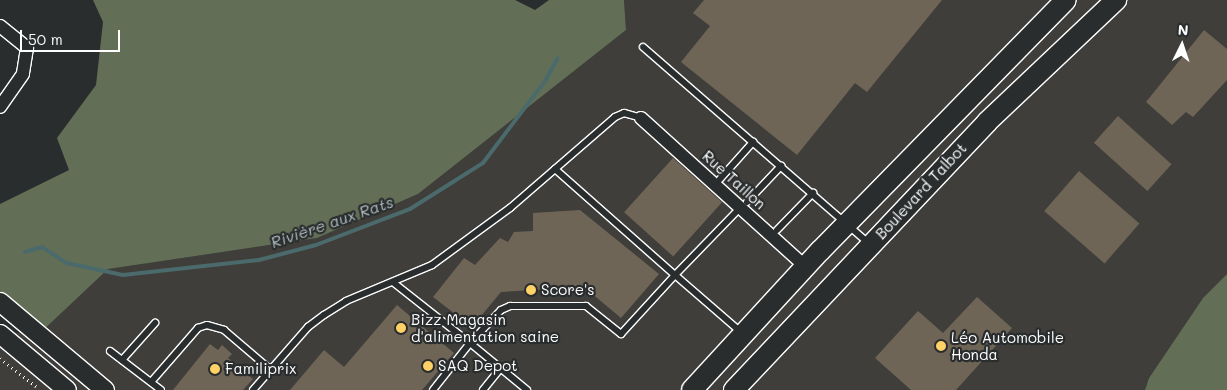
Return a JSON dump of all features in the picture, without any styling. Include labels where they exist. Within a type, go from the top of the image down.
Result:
[{"type":"main road","name":"Boulevard Talbot","points":[[692,390],[849,222],[1066,0]]},
{"type":"main road","name":"Boulevard Talbot","points":[[734,390],[987,122],[1116,0]]},
{"type":"main road","points":[[0,302],[105,390]]},
{"type":"main road","points":[[0,334],[67,390]]},
{"type":"street","points":[[0,26],[27,48],[23,74],[0,107]]},
{"type":"street","name":"Rue Taillon","points":[[641,118],[744,205],[806,267]]},
{"type":"lane","points":[[643,47],[849,222],[871,244]]},
{"type":"lane","points":[[253,390],[308,327],[324,315],[346,302],[394,283],[432,265],[510,208],[615,117],[624,113],[641,118]]},
{"type":"lane","points":[[720,179],[753,142]]},
{"type":"lane","points":[[433,390],[470,343],[501,310],[510,306],[576,304],[586,306],[621,334],[675,275],[781,166]]},
{"type":"lane","points":[[555,169],[743,334]]},
{"type":"lane","points":[[777,230],[812,192]]},
{"type":"lane","points":[[394,283],[527,390]]},
{"type":"lane","points":[[122,360],[155,323]]},
{"type":"lane","points":[[151,382],[198,328],[207,324],[224,330],[271,370]]},
{"type":"lane","points":[[110,351],[161,390]]},
{"type":"lane","points":[[483,390],[501,368]]},
{"type":"path","points":[[0,358],[41,390]]},
{"type":"shaded area","points":[[624,0],[1227,0],[1227,274],[1203,298],[1149,378],[1145,390],[0,390],[0,332],[39,334],[107,269],[317,238],[418,194],[626,30]]},
{"type":"green space","points":[[93,0],[515,0],[535,10],[549,0],[624,0],[626,30],[418,194],[317,238],[108,269],[39,334],[0,302],[0,204],[69,170],[57,138],[96,85],[103,22]]},
{"type":"green space","points":[[1227,274],[1227,390],[1145,390],[1149,378],[1203,298]]},
{"type":"building","points":[[704,0],[942,0],[867,92],[855,83],[797,155],[681,62],[710,26],[693,13]]},
{"type":"building","points":[[1204,30],[1227,49],[1227,80],[1193,117],[1186,112],[1172,125],[1146,102]]},
{"type":"building","points":[[1118,116],[1172,164],[1147,191],[1094,143]]},
{"type":"building","points":[[673,158],[722,202],[673,256],[624,212]]},
{"type":"building","points":[[1079,171],[1139,223],[1105,263],[1044,211]]},
{"type":"building","points":[[580,210],[659,274],[621,318],[584,287],[501,292],[472,327],[433,297],[464,258],[475,265],[500,238],[508,242],[514,232],[533,231],[533,213]]},
{"type":"building","name":"Léo Automobile Honda","points":[[977,297],[1012,328],[956,390],[911,390],[875,358],[918,311],[943,333]]},
{"type":"building","name":"Bizz Magasin d'alimentation saine","points":[[397,305],[454,353],[422,390],[290,390],[324,350],[344,367]]},
{"type":"building","name":"Familiprix","points":[[210,344],[218,350],[222,345],[232,354],[228,358],[253,379],[243,390],[173,390]]},
{"type":"waterway","name":"Rivière aux Rats","points":[[25,252],[42,247],[67,263],[123,275],[259,260],[316,245],[410,209],[483,163],[545,81],[558,58]]},
{"type":"place","name":"Score's","points":[[531,290]]},
{"type":"place","name":"Bizz Magasin d'alimentation saine","points":[[401,328]]},
{"type":"place","name":"Léo Automobile Honda","points":[[941,346]]},
{"type":"place","name":"SAQ Depot","points":[[428,366]]},
{"type":"place","name":"Familiprix","points":[[215,369]]}]
